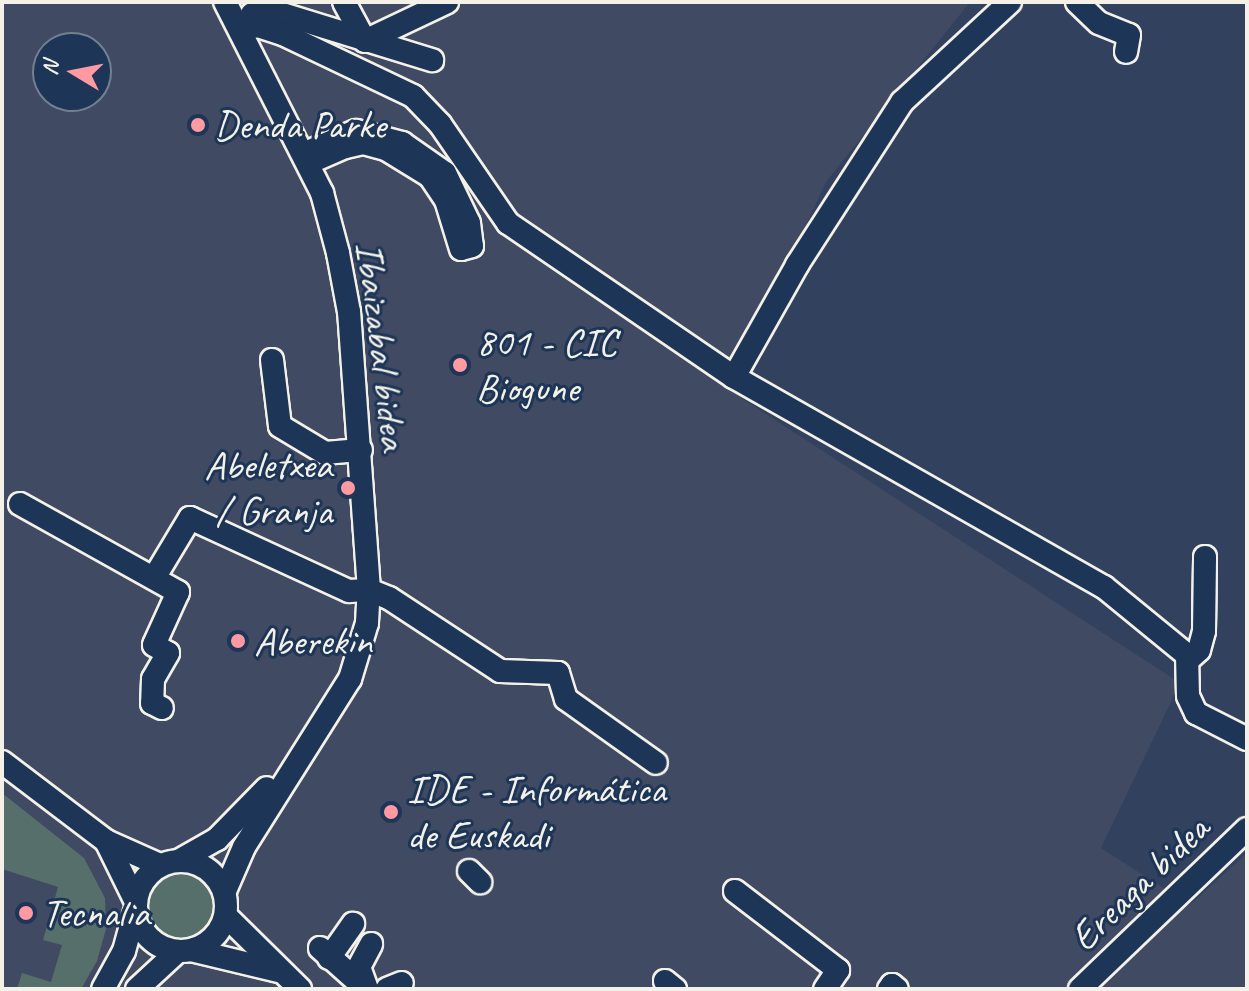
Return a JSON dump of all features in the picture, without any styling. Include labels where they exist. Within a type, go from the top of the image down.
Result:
[{"type":"street","name":"Ibaizabal bidea","points":[[225,2],[246,22],[322,193],[338,253],[361,450],[369,590],[367,623],[350,679],[244,847],[225,891]]},
{"type":"street","points":[[344,2],[365,41]]},
{"type":"street","points":[[365,41],[447,2]]},
{"type":"street","points":[[734,377],[797,265],[902,102],[1010,2]]},
{"type":"street","points":[[1077,2],[1099,23],[1129,35],[1126,52]]},
{"type":"street","points":[[246,22],[266,9],[432,60]]},
{"type":"street","points":[[246,22],[283,34],[413,96],[440,124],[508,223],[734,377],[1093,580],[1167,635],[1189,659],[1188,696],[1196,713],[1247,739]]},
{"type":"street","points":[[356,131],[402,143],[445,173],[469,223],[472,246],[461,249],[446,200],[430,176],[386,149],[363,143],[306,158],[356,131]]},
{"type":"street","points":[[272,360],[280,426],[325,453],[361,450]]},
{"type":"street","points":[[20,504],[178,592],[154,645],[168,653],[153,679],[152,703],[162,708]]},
{"type":"street","points":[[154,578],[190,518],[349,591],[369,590],[441,629],[500,671],[558,673],[566,699],[656,763]]},
{"type":"street","points":[[1189,659],[1199,650],[1204,631],[1205,557]]},
{"type":"street","name":"Ibaizabal bidea","points":[[170,862],[217,839],[244,814],[330,714]]},
{"type":"street","points":[[2,762],[106,841],[170,862],[205,867],[225,891],[226,916],[213,937],[185,951],[137,989]]},
{"type":"street","name":"Ereaga bidea","points":[[1080,989],[1247,829]]},
{"type":"street","points":[[106,841],[146,936],[185,951],[278,971]]},
{"type":"street","points":[[103,989],[124,951],[147,874],[170,862]]},
{"type":"street","points":[[735,891],[838,970],[825,989]]},
{"type":"street","points":[[226,916],[278,971],[300,989]]},
{"type":"street","points":[[325,953],[353,924]]},
{"type":"street","points":[[325,953],[350,960],[371,944],[359,967],[366,989]]},
{"type":"street","points":[[325,953],[366,989]]},
{"type":"street","points":[[889,989],[897,989]]},
{"type":"shaded area","points":[[2,2],[970,2],[826,182],[729,390],[1180,683],[1101,848],[1190,905],[1247,853],[1247,989],[2,989]]},
{"type":"green space","points":[[2,793],[84,858],[105,898],[106,929],[97,961],[81,989],[17,989],[22,973],[51,982],[62,945],[43,940],[58,887],[2,869]]},
{"type":"green space","points":[[182,872],[201,878],[211,888],[217,907],[211,926],[201,936],[182,942],[163,936],[153,926],[147,907],[153,888],[163,878]]},
{"type":"place","name":"Denda Parke","points":[[198,125]]},
{"type":"place","name":"801 - CIC Biogune","points":[[460,365]]},
{"type":"place","name":"Abeletxea / Granja","points":[[348,488]]},
{"type":"place","name":"Aberekin","points":[[238,641]]},
{"type":"place","name":"IDE - Informática de Euskadi","points":[[391,812]]},
{"type":"place","name":"Tecnalia","points":[[26,913]]}]
